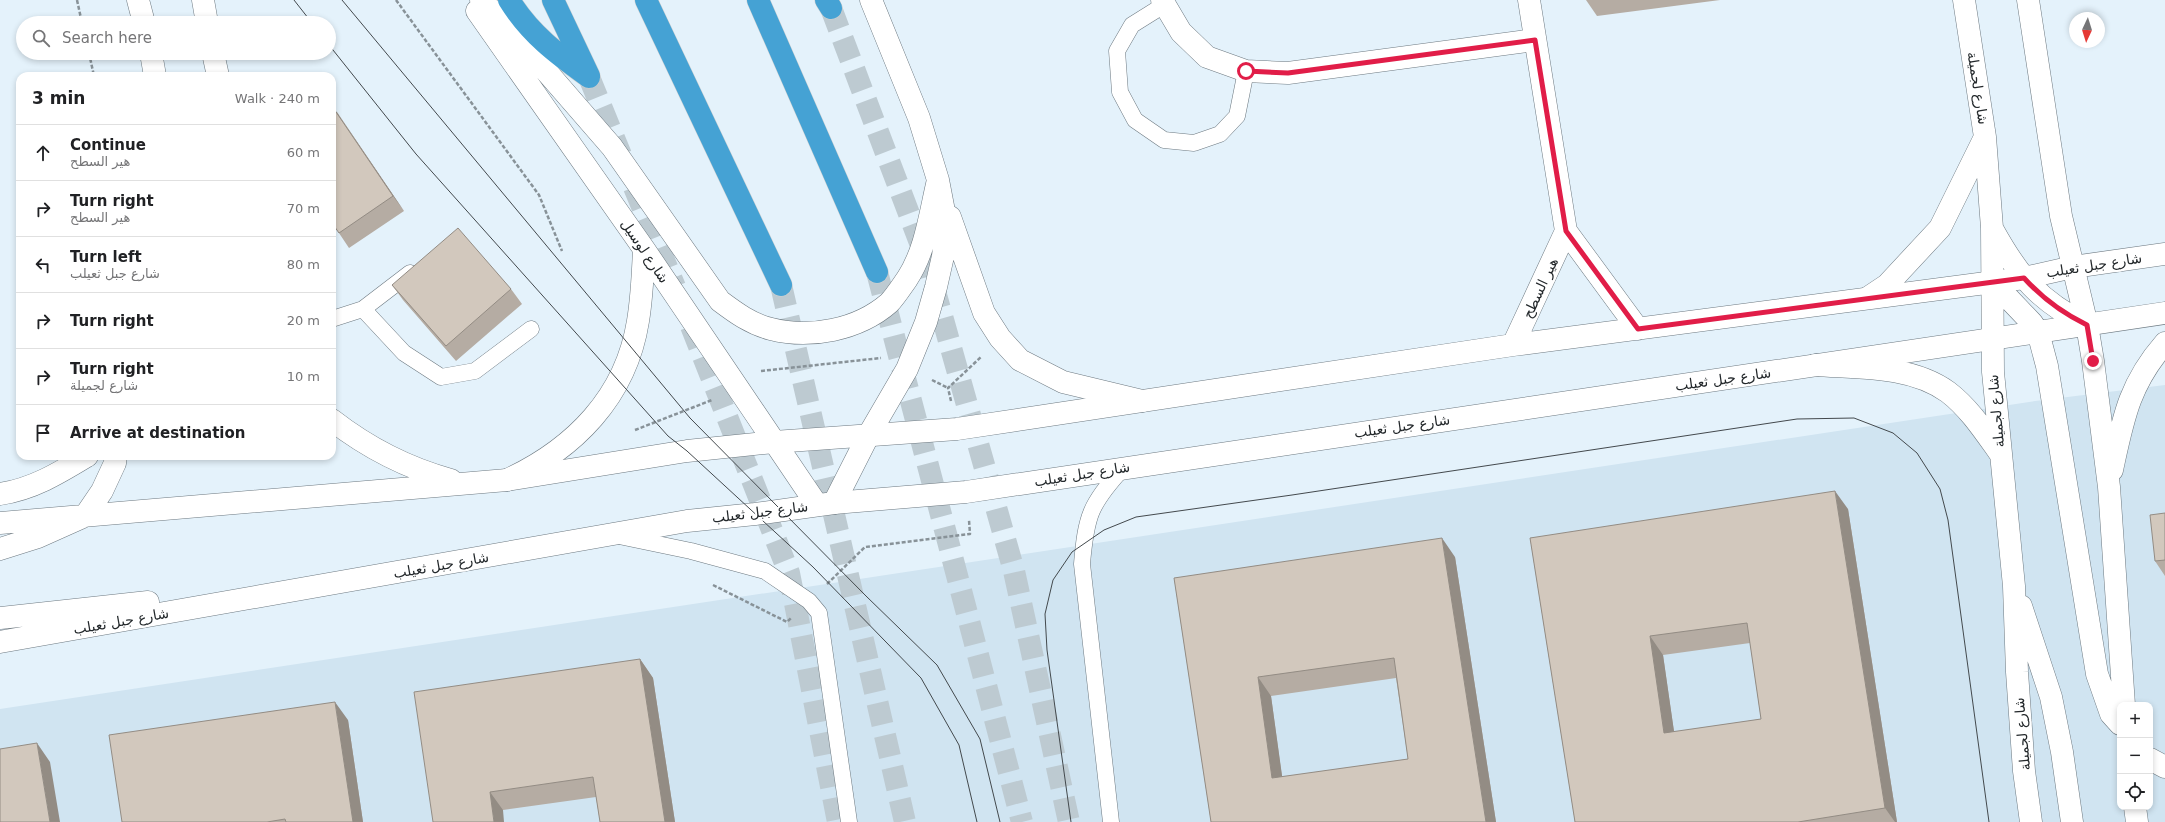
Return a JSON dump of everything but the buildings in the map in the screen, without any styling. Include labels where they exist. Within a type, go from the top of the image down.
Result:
[{"type":"highway","points":[[509,0],[531,31],[550,49],[589,77],[553,0]]},
{"type":"highway","points":[[646,0],[781,285]]},
{"type":"highway","points":[[758,0],[877,272]]},
{"type":"street","points":[[138,0],[142,16]]},
{"type":"street","points":[[203,0],[206,16]]},
{"type":"street","name":"شارع لوسيل","points":[[470,0],[644,249],[774,442],[825,504]]},
{"type":"street","points":[[481,0],[507,26],[612,147],[720,301],[743,318],[770,329],[796,333],[822,333],[859,322],[889,303],[908,278],[920,251],[938,180]]},
{"type":"street","points":[[871,0],[919,118],[938,180],[984,313],[1000,338],[1020,360],[1063,382],[1142,401]]},
{"type":"street","points":[[1529,0],[1566,231],[1638,329]]},
{"type":"street","name":"شارع لجميلة","points":[[1964,0],[1986,137],[1992,228],[1991,340],[2000,453],[2014,586],[2017,672],[2024,771],[2031,822]]},
{"type":"street","points":[[2028,0],[2061,216],[2087,325],[2109,487],[2124,702]]},
{"type":"street","points":[[1163,3],[1181,32],[1207,57],[1246,71],[1288,73],[1535,40]]},
{"type":"street","points":[[152,60],[153,72]]},
{"type":"street","points":[[215,60],[217,72]]},
{"type":"street","points":[[1869,297],[1887,285],[1940,228],[1986,137]]},
{"type":"street","points":[[825,504],[868,436],[907,369],[926,322],[943,256],[947,226],[938,180]]},
{"type":"street","points":[[1992,228],[2008,256],[2024,278],[2040,296],[2052,305],[2087,325]]},
{"type":"street","name":"هير السطح","points":[[1513,345],[1566,231]]},
{"type":"street","points":[[507,480],[535,467],[560,450],[583,430],[602,406],[618,381],[631,352],[638,322],[644,249]]},
{"type":"street","name":"شارع جبل ثعيلب","points":[[0,523],[507,480],[687,451],[774,442],[957,429],[1513,345],[1869,297],[2024,278],[2074,267],[2165,254]]},
{"type":"street","points":[[1992,281],[2021,310],[2038,332],[2047,366],[2097,674],[2111,714],[2117,721]]},
{"type":"street","name":"شارع جبل ثعيلب","points":[[0,642],[687,521],[825,504],[966,492],[2165,313]]},
{"type":"street","points":[[2109,487],[2127,405],[2148,362],[2165,343]]},
{"type":"street","points":[[1815,365],[1893,371],[1922,379],[1947,392],[1963,407],[1979,423],[2000,453]]},
{"type":"street","points":[[336,423],[374,450],[403,464],[464,484]]},
{"type":"street","points":[[0,494],[14,492],[45,481],[80,460]]},
{"type":"street","points":[[0,549],[38,537],[85,516],[102,491],[115,460]]},
{"type":"street","points":[[0,618],[356,580]]},
{"type":"street","points":[[2014,586],[2051,698],[2062,752],[2072,822]]},
{"type":"street","points":[[2153,761],[2165,767]]},
{"type":"street","points":[[2135,810],[2137,822]]},
{"type":"lane","points":[[1163,3],[1132,25],[1117,50],[1120,92],[1135,120],[1164,140],[1194,143],[1220,134],[1237,116],[1246,71]]},
{"type":"lane","points":[[336,318],[363,309],[419,265]]},
{"type":"lane","points":[[363,309],[404,353],[441,377],[475,371],[530,329]]},
{"type":"lane","points":[[1111,822],[1082,564],[1085,529],[1092,507],[1106,487],[1123,468]]},
{"type":"lane","points":[[612,534],[691,551],[766,571],[809,601],[819,614],[849,822]]},
{"type":"path","points":[[77,0],[80,16]]},
{"type":"path","points":[[396,0],[539,195],[562,251]]},
{"type":"path","points":[[91,60],[93,72]]},
{"type":"path","points":[[948,388],[1000,338]]},
{"type":"path","points":[[629,432],[709,402],[757,372],[886,357],[907,369],[948,388]]},
{"type":"path","points":[[948,388],[957,429]]},
{"type":"path","points":[[691,551],[695,576],[787,622],[865,547],[970,534],[966,492]]},
{"type":"shaded area","points":[[2165,385],[2165,822],[0,822],[0,709],[2035,401]]},
{"type":"tunnel","points":[[831,8],[925,256],[1014,571],[1069,822]]},
{"type":"tunnel","points":[[589,77],[621,155]]},
{"type":"tunnel","points":[[634,187],[675,287]]},
{"type":"tunnel","points":[[877,272],[1022,822]]},
{"type":"tunnel","points":[[781,285],[905,822]]},
{"type":"tunnel","points":[[691,326],[789,573],[838,822]]},
{"type":"tram line","points":[[294,0],[307,16]]},
{"type":"tram line","points":[[342,0],[690,418],[866,596],[937,665],[980,739],[1000,822]]},
{"type":"tram line","points":[[336,54],[416,154],[668,436],[687,451],[813,567],[921,678],[959,745],[977,822]]},
{"type":"tram line","points":[[1071,822],[1047,650],[1045,614],[1053,580],[1072,552],[1104,530],[1136,517],[1797,419],[1854,418],[1893,433],[1917,453],[1940,489],[1948,520],[1989,822]]},
{"type":"route","points":[[1246,71],[1288,73],[1346,64],[1535,40],[1566,231],[1638,329],[1869,297],[2024,278],[2040,296],[2063,313],[2087,325],[2093,361]]}]
